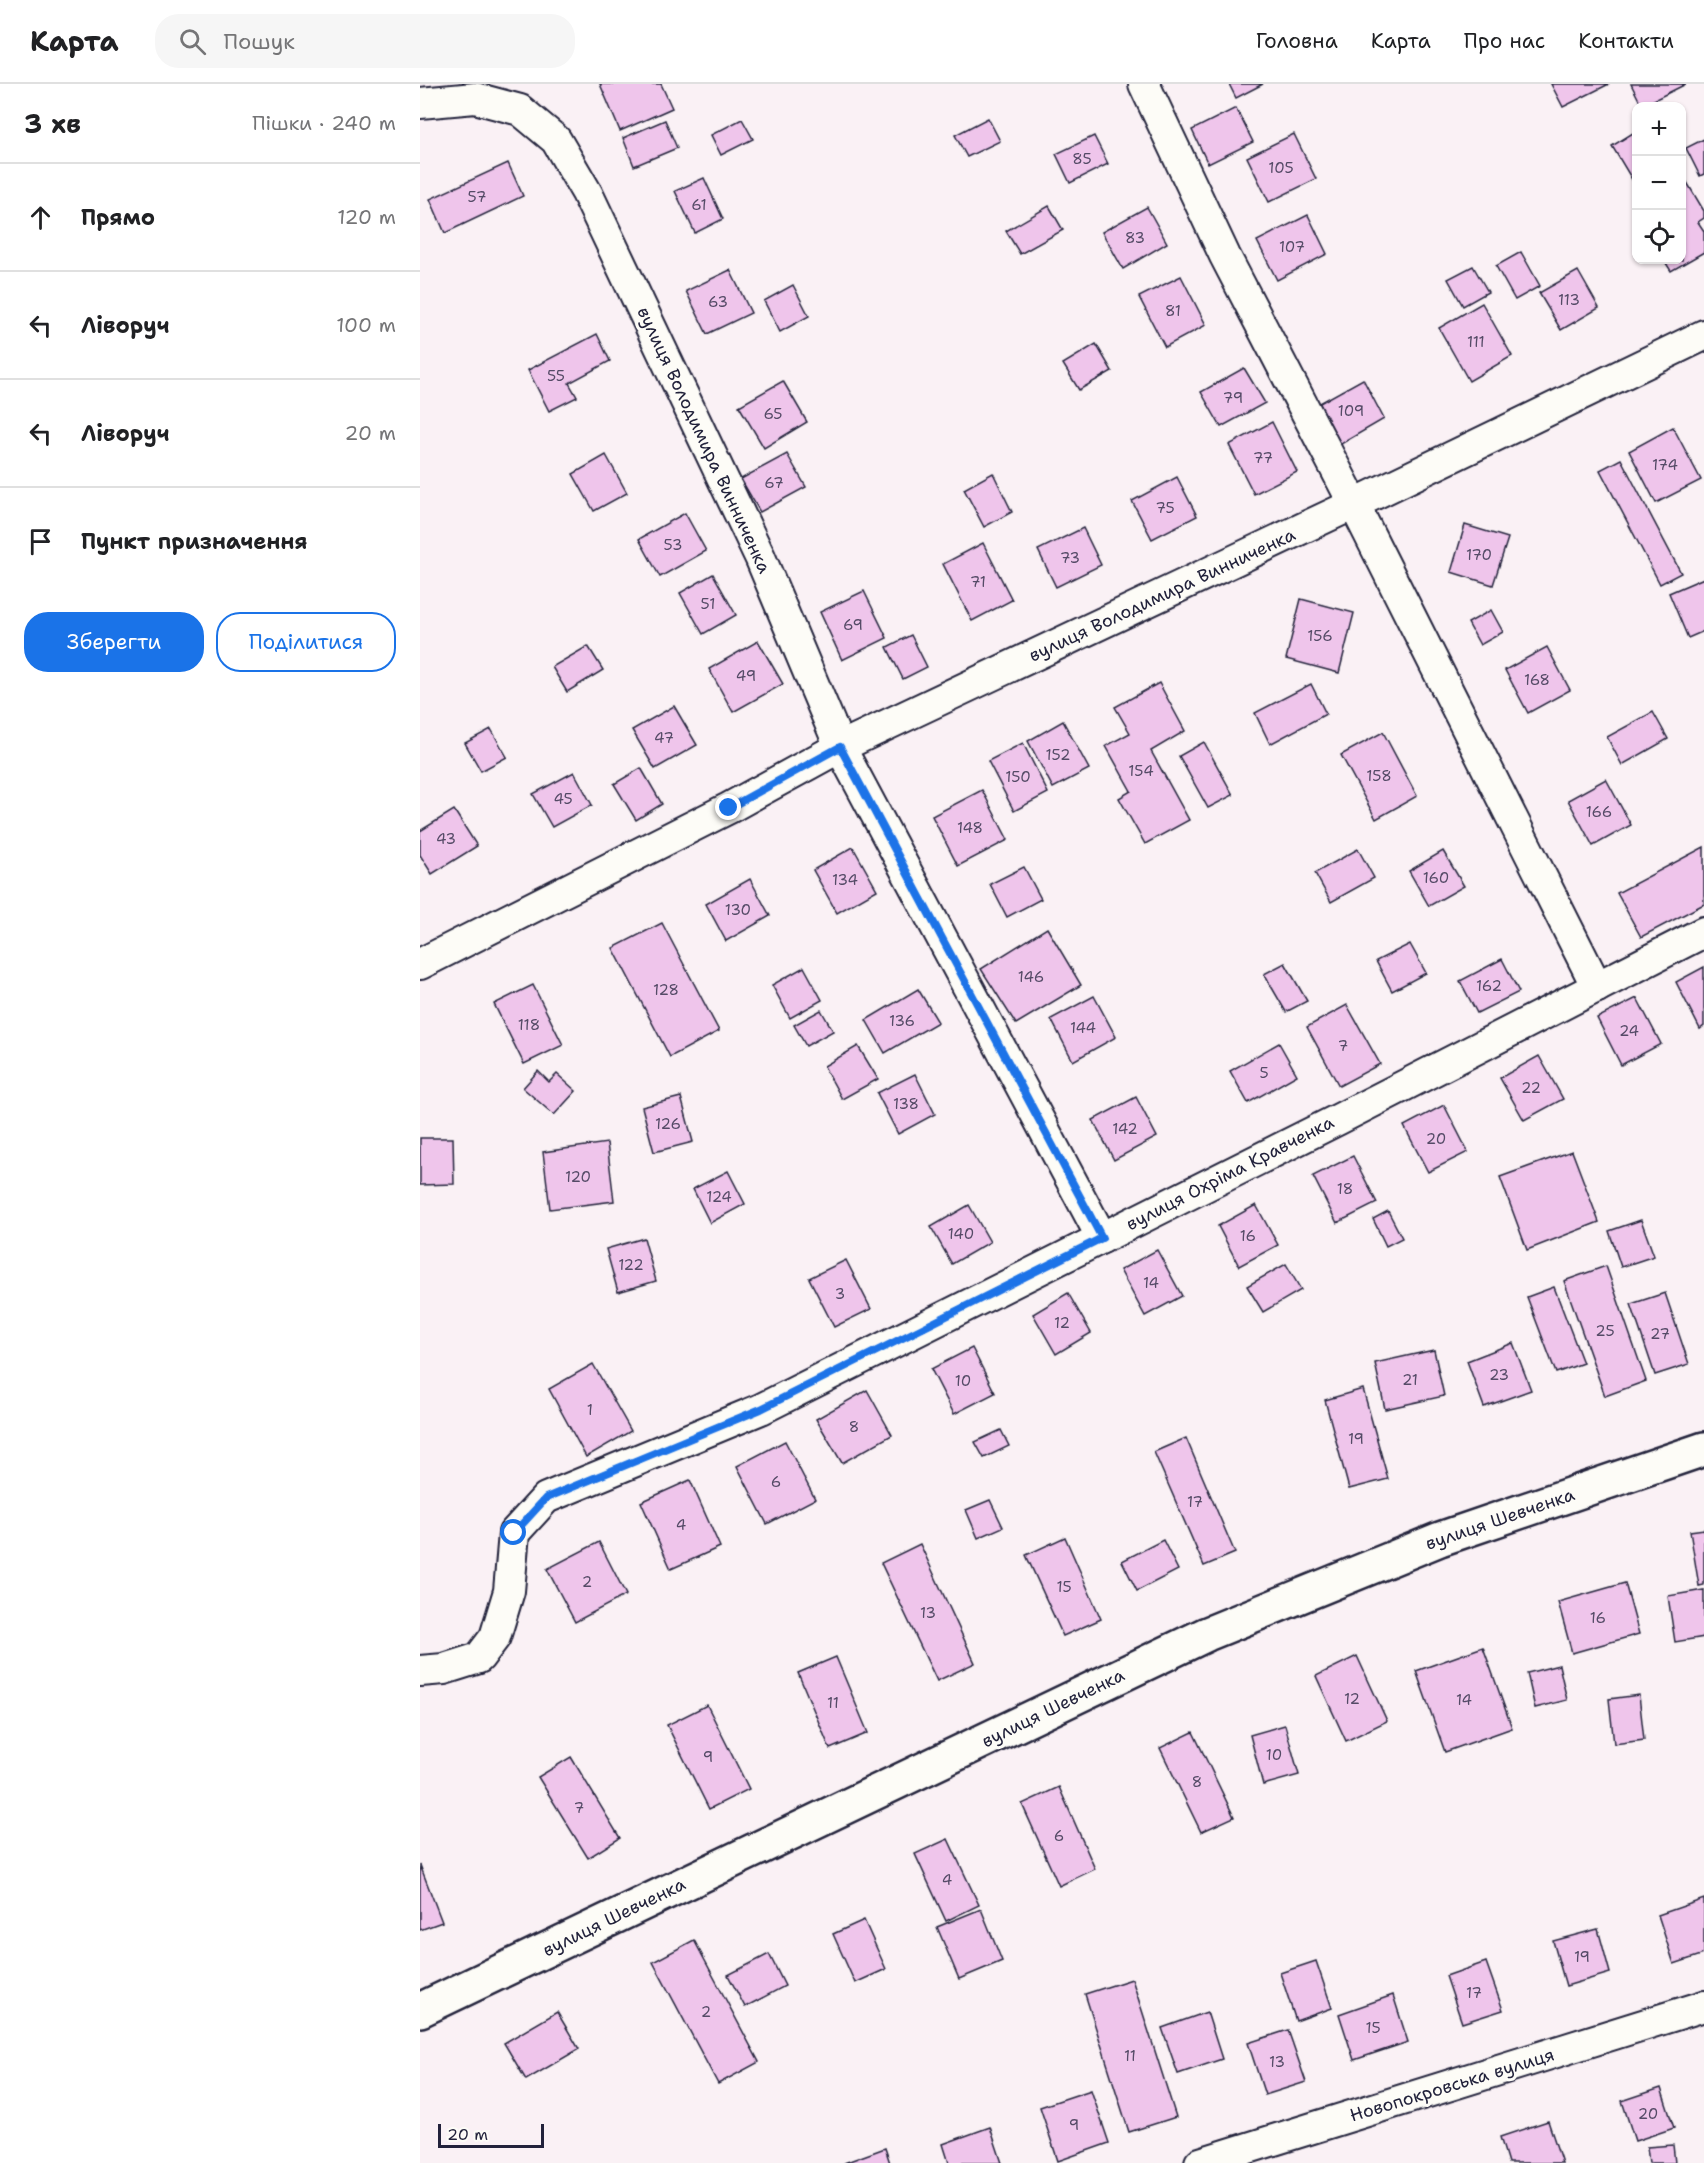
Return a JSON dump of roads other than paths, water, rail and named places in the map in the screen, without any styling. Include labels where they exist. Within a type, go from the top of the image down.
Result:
[{"type":"street","points":[[1144,84],[1225,255],[1354,504],[1597,987]]},
{"type":"street","name":"вулиця Володимира Винниченка","points":[[420,103],[475,98],[520,110],[556,140],[587,193],[760,557],[840,747],[1102,1238]]},
{"type":"street","name":"вулиця Володимира Винниченка","points":[[420,964],[729,808],[840,747],[1354,504],[1704,335]]},
{"type":"street","name":"вулиця Охріма Кравченка","points":[[420,1671],[444,1669],[479,1658],[495,1637],[509,1591],[514,1533],[546,1498],[761,1409],[1704,932]]},
{"type":"street","name":"вулиця Шевченка","points":[[420,2010],[1207,1634],[1440,1539],[1704,1449]]},
{"type":"street","name":"Новопокровська вулиця","points":[[1200,2163],[1704,2006]]}]
